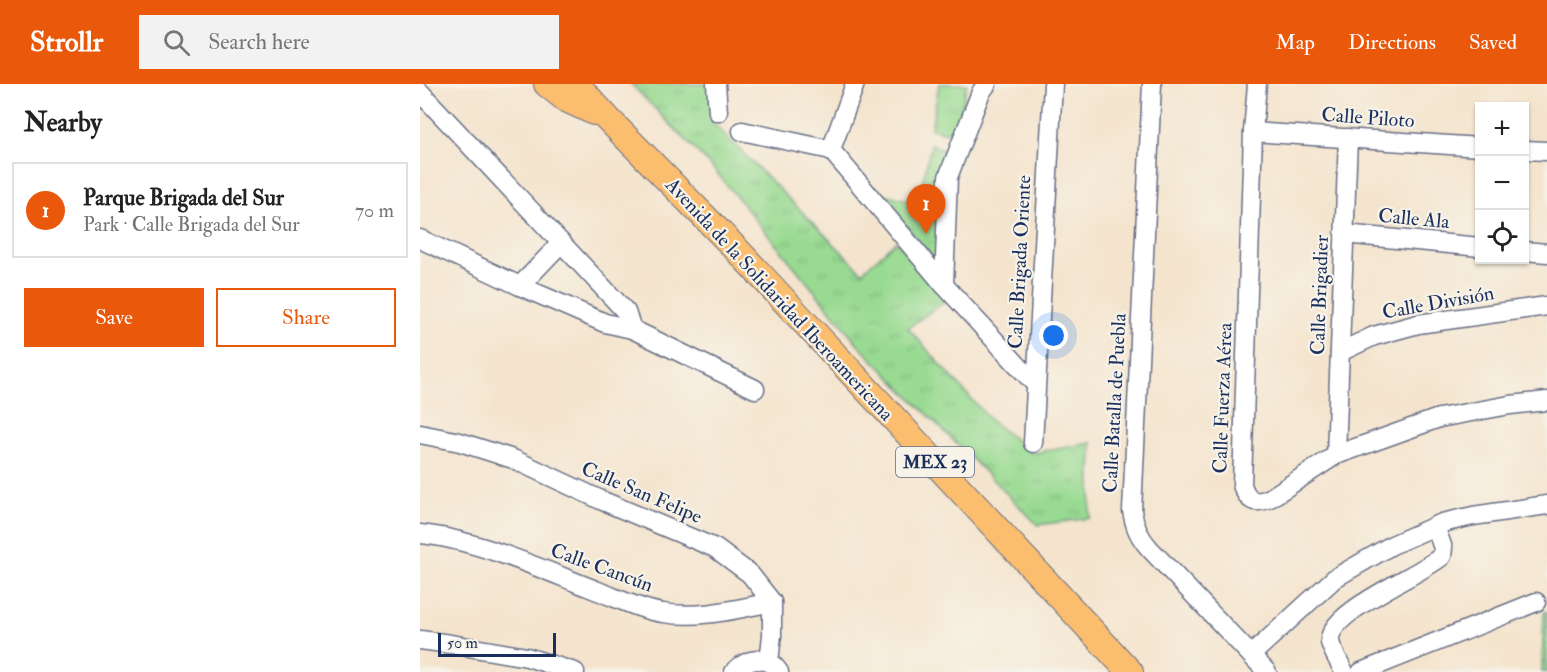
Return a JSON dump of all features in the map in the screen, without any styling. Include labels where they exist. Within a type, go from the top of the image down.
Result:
[{"type":"highway","points":[[547,84],[566,99],[608,119]]},
{"type":"highway","name":"Avenida de la Solidaridad Iberoamericana","points":[[576,84],[739,252],[1130,672]]},
{"type":"street","points":[[716,84],[717,112]]},
{"type":"street","points":[[831,150],[855,84]]},
{"type":"street","name":"Calle Brigada Oriente","points":[[1033,443],[1053,84]]},
{"type":"street","name":"Calle Batalla de Puebla","points":[[1152,84],[1132,511],[1139,536],[1267,672]]},
{"type":"street","name":"Calle Fuerza Aérea","points":[[1257,84],[1252,132],[1242,485],[1246,496],[1254,501],[1270,498],[1336,455],[1439,418],[1510,405],[1547,401]]},
{"type":"street","points":[[944,285],[948,177],[981,86]]},
{"type":"street","points":[[420,92],[626,312],[632,329]]},
{"type":"street","points":[[742,132],[831,150],[944,285],[1035,384]]},
{"type":"street","name":"Calle Piloto","points":[[1252,132],[1475,147]]},
{"type":"street","name":"Calle Brigadier","points":[[1336,455],[1347,138]]},
{"type":"street","points":[[1529,150],[1547,152]]},
{"type":"street","name":"Calle Ala","points":[[1344,234],[1475,247]]},
{"type":"street","points":[[420,239],[605,323],[632,329],[755,389]]},
{"type":"street","points":[[520,286],[561,243]]},
{"type":"street","points":[[1529,252],[1547,254]]},
{"type":"street","name":"Calle División","points":[[1340,352],[1374,336],[1418,324],[1547,306]]},
{"type":"street","name":"Calle San Felipe","points":[[420,434],[460,442],[513,459],[715,548],[750,574],[772,602]]},
{"type":"street","points":[[1251,655],[1335,578],[1392,545],[1435,526],[1473,516],[1547,506]]},
{"type":"street","points":[[1344,672],[1330,642],[1332,630],[1354,609],[1442,556],[1443,548],[1435,526]]},
{"type":"street","name":"Calle Cancún","points":[[420,534],[474,546],[663,613],[692,615],[772,602]]},
{"type":"street","points":[[772,602],[774,667]]},
{"type":"street","points":[[1361,672],[1536,602]]},
{"type":"street","points":[[420,640],[527,657],[574,672]]},
{"type":"street","points":[[734,672],[743,664],[761,659],[774,667]]},
{"type":"green space","points":[[631,84],[710,84],[712,122],[862,272],[896,241],[949,298],[908,328],[992,422],[1033,453],[1092,443],[1090,518],[1038,525],[863,350],[712,167]]},
{"type":"green space","points":[[939,84],[967,84],[956,135],[931,129]]},
{"type":"green space","points":[[931,144],[950,154],[938,264],[878,192],[918,203]]},
{"type":"green space","points":[[1547,611],[1547,672],[1542,672],[1544,612]]},
{"type":"place","name":"Parque Brigada del Sur","points":[[926,234]]}]
